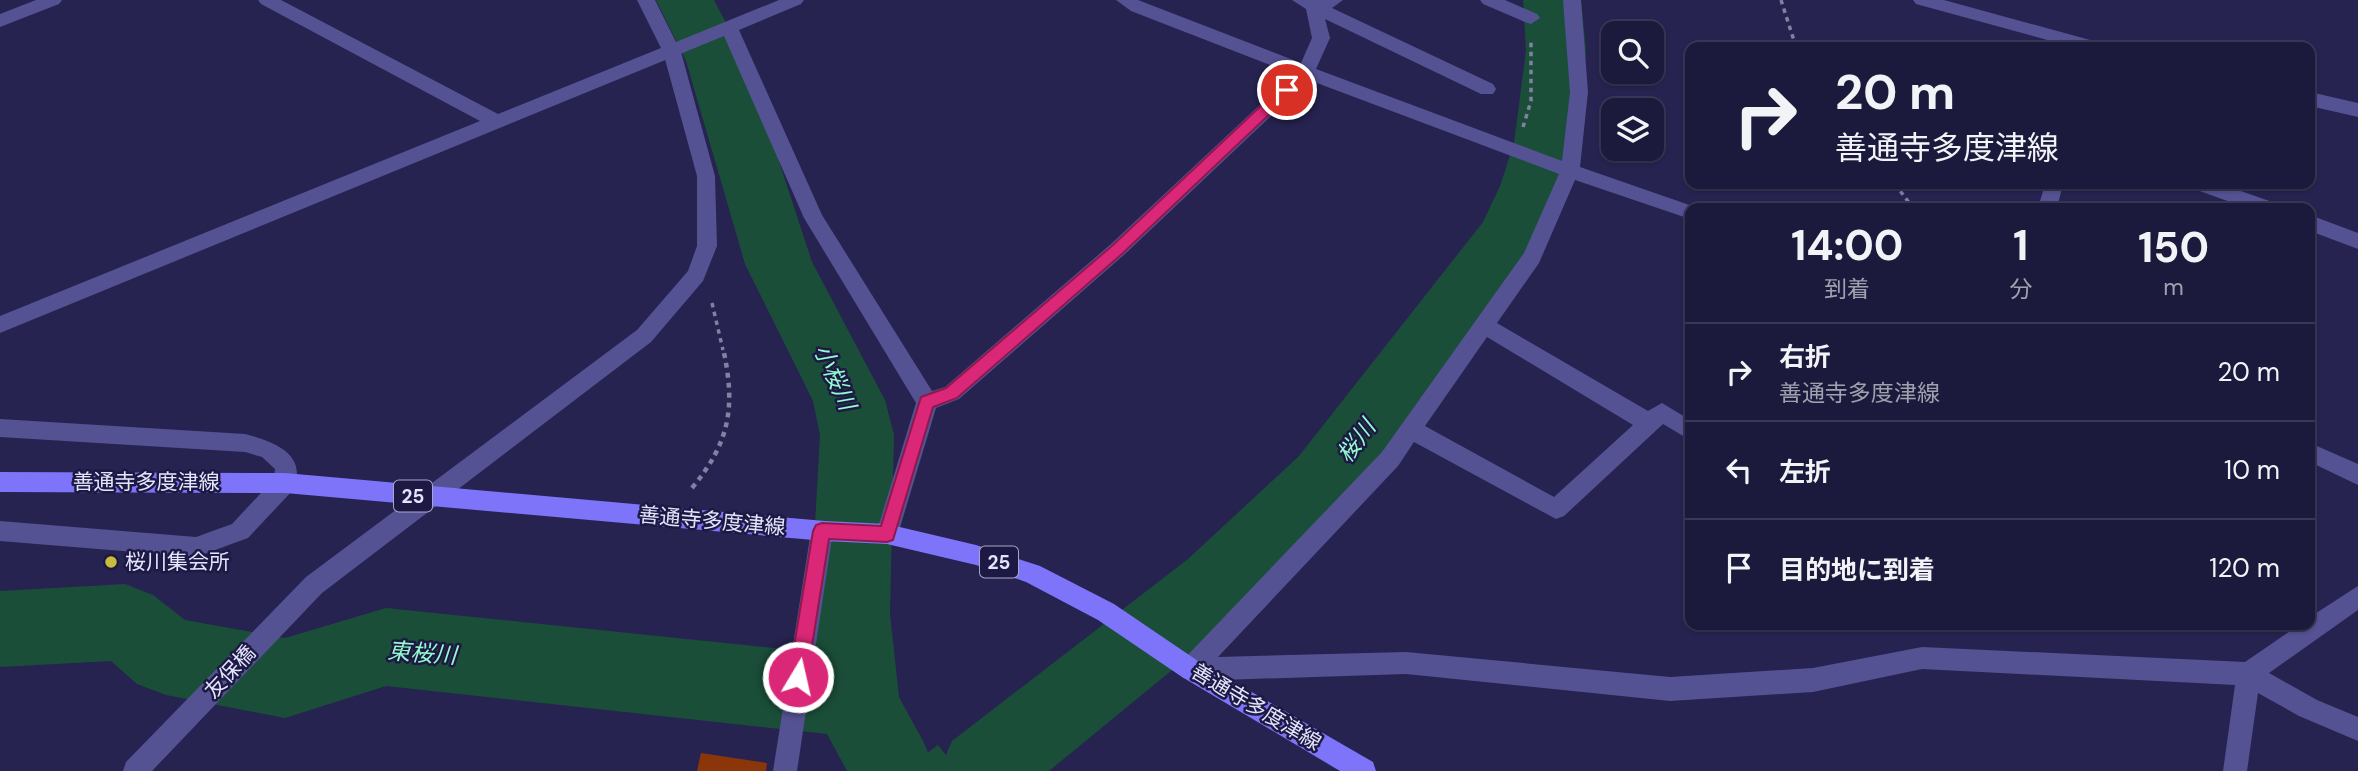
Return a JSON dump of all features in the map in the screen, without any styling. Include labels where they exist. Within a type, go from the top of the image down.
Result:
[{"type":"main road","name":"善通寺多度津線","points":[[0,482],[285,483],[823,531],[886,534],[976,555],[1032,573],[1106,612],[1191,669],[1364,771]]},
{"type":"street","points":[[0,21],[53,0]]},
{"type":"street","points":[[267,0],[495,121]]},
{"type":"street","name":"友保橋","points":[[135,771],[314,585],[644,336],[696,275],[707,246],[706,176],[672,52],[646,0]]},
{"type":"street","points":[[0,325],[795,0]]},
{"type":"street","points":[[1125,0],[1136,7],[1518,153],[1685,210]]},
{"type":"street","points":[[1308,4],[1334,0]]},
{"type":"street","points":[[1489,0],[1531,18]]},
{"type":"street","points":[[1191,669],[1390,459],[1532,257],[1569,171],[1579,92],[1572,0]]},
{"type":"street","points":[[1922,0],[2036,39],[2058,42]]},
{"type":"street","points":[[927,402],[951,393],[1118,249],[1306,72],[1321,38],[1308,4]]},
{"type":"street","points":[[1308,4],[1487,89]]},
{"type":"street","points":[[727,29],[814,218],[927,402],[886,534]]},
{"type":"street","points":[[2315,100],[2358,110]]},
{"type":"street","points":[[2215,189],[2254,203]]},
{"type":"street","points":[[2315,225],[2358,241]]},
{"type":"street","points":[[1484,325],[1651,424]]},
{"type":"street","points":[[1410,429],[1556,509],[1662,412],[1685,428]]},
{"type":"street","points":[[0,428],[245,443],[268,449],[286,465],[285,483],[240,531],[196,547],[0,531]]},
{"type":"street","points":[[2315,454],[2358,475]]},
{"type":"street","points":[[785,771],[823,531]]},
{"type":"street","points":[[2315,621],[2358,597]]},
{"type":"street","points":[[2235,771],[2248,674],[2300,630]]},
{"type":"street","points":[[1191,669],[1406,663],[1670,689],[1813,680],[1923,658],[2248,674],[2308,708],[2358,729]]},
{"type":"path","points":[[1780,0],[1794,42]]},
{"type":"path","points":[[1518,153],[1531,101],[1531,18]]},
{"type":"path","points":[[690,491],[704,475],[722,443],[731,404],[732,391],[710,294]]},
{"type":"shaded area","points":[[938,745],[958,771],[903,771]]},
{"type":"shaded area","points":[[701,753],[767,763],[766,771],[697,771]]},
{"type":"waterway","name":"小桜川","points":[[685,0],[716,61],[779,264],[849,400],[857,435],[850,614],[858,706]]},
{"type":"waterway","name":"桜川","points":[[982,771],[1216,585],[1326,480],[1509,237],[1532,186],[1546,143],[1556,50],[1552,0]]},
{"type":"waterway","name":"東桜川","points":[[0,629],[125,622],[166,656],[285,678],[386,647],[827,694],[858,706]]},
{"type":"waterway","name":"小桜川","points":[[858,706],[893,771]]},
{"type":"place","name":"桜川集会所","points":[[111,562]]},
{"type":"route","points":[[798,677],[822,531],[887,534],[927,402],[951,393],[1118,249],[1287,90]]}]
